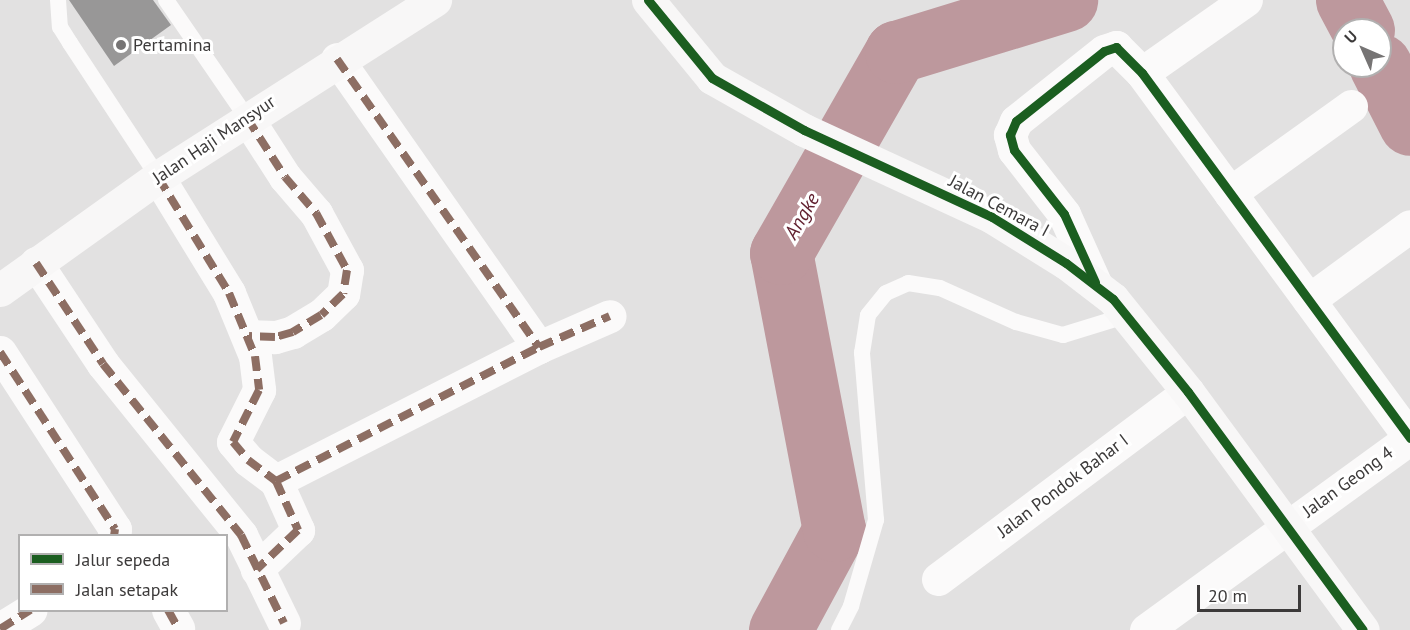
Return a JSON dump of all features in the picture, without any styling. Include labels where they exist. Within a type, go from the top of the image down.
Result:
[{"type":"street","name":"Jalan Haji Mansyur","points":[[0,290],[158,177],[337,59],[435,0]]},
{"type":"street","name":"Jalan Cemara I","points":[[648,0],[712,78],[804,130],[945,195],[1034,241],[1096,285],[1128,315],[1188,392],[1364,630]]},
{"type":"street","points":[[1142,73],[1246,0]]},
{"type":"street","points":[[1096,285],[1064,214],[1014,150],[1010,135],[1016,121],[1104,51],[1116,47],[1126,53],[1142,73],[1410,438]]},
{"type":"street","points":[[337,59],[539,347]]},
{"type":"street","points":[[1230,193],[1351,106]]},
{"type":"street","points":[[247,118],[285,177],[316,213],[347,270],[343,294],[321,315],[293,332],[275,337],[249,336]]},
{"type":"street","points":[[158,177],[229,293],[249,336],[259,390],[233,442],[248,460],[276,481],[298,530],[257,569]]},
{"type":"street","points":[[1309,300],[1410,226]]},
{"type":"street","points":[[36,263],[103,364],[241,535],[284,623]]},
{"type":"street","points":[[276,481],[539,347],[610,316]]},
{"type":"street","points":[[0,352],[116,533]]},
{"type":"street","name":"Jalan Pondok Bahar I","points":[[938,579],[1188,392]]},
{"type":"street","name":"Jalan Geong 4","points":[[1146,630],[1410,438]]},
{"type":"street","points":[[0,629],[27,612]]},
{"type":"lane","points":[[58,0],[60,27],[158,177]]},
{"type":"lane","points":[[166,0],[247,118]]},
{"type":"lane","points":[[839,630],[851,606],[876,520],[862,353],[868,315],[886,293],[908,283],[940,288],[1016,322],[1064,334],[1128,315]]},
{"type":"building","name":"Pertamina","points":[[69,0],[153,0],[171,25],[114,66]]},
{"type":"waterway","name":"Angke","points":[[780,630],[834,530],[781,253],[896,52],[1066,0]]},
{"type":"waterway","name":"Angke","points":[[1347,0],[1357,18]]},
{"type":"waterway","name":"Angke","points":[[1387,78],[1410,124]]},
{"type":"marked path","points":[[337,59],[539,347]]},
{"type":"marked path","points":[[247,118],[285,177],[316,213],[347,270],[343,294],[321,315],[293,332],[275,337],[249,336]]},
{"type":"marked path","points":[[158,177],[229,293],[255,356],[259,390],[233,442],[248,460],[276,481],[298,530],[257,569]]},
{"type":"marked path","points":[[36,263],[103,364],[241,535],[284,623]]},
{"type":"marked path","points":[[276,481],[539,347],[610,316]]},
{"type":"marked path","points":[[0,352],[115,529],[114,534]]},
{"type":"marked path","points":[[0,629],[27,612]]},
{"type":"marked path","points":[[169,612],[178,628]]},
{"type":"cycle path","points":[[648,0],[712,78],[804,130],[992,217],[1066,263],[1113,299],[1188,392],[1363,630]]},
{"type":"cycle path","points":[[1095,282],[1064,214],[1014,150],[1010,135],[1016,121],[1104,51],[1116,47],[1142,73],[1410,438]]},
{"type":"place","name":"Pertamina","points":[[121,45]]}]
